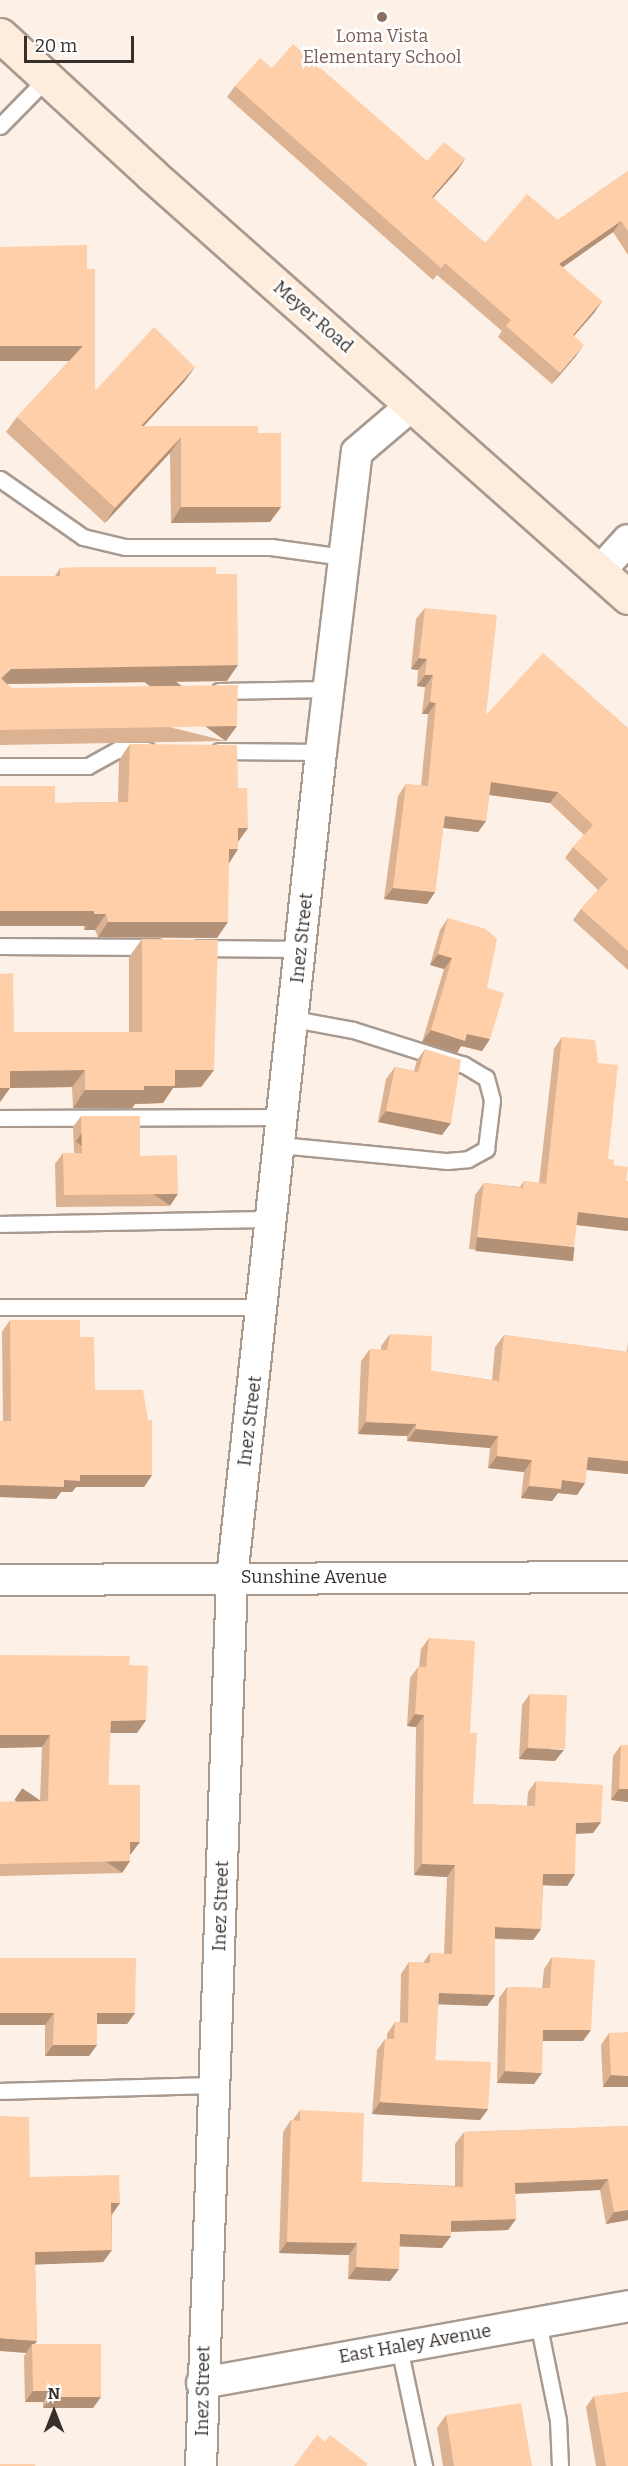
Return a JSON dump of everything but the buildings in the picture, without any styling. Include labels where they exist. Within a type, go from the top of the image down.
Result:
[{"type":"main road","name":"Meyer Road","points":[[0,35],[628,597]]},
{"type":"street","name":"Inez Street","points":[[201,2466],[202,2383],[232,1578],[282,1131],[321,752],[357,452],[412,405]]},
{"type":"street","points":[[599,572],[628,540]]},
{"type":"street","name":"Sunshine Avenue","points":[[0,1580],[628,1577]]},
{"type":"street","name":"East Haley Avenue","points":[[202,2383],[628,2306]]},
{"type":"lane","points":[[0,126],[47,78]]},
{"type":"lane","points":[[0,479],[83,537],[125,547],[271,547],[343,557]]},
{"type":"lane","points":[[199,691],[328,689]]},
{"type":"lane","points":[[0,766],[88,766],[117,750],[165,750]]},
{"type":"lane","points":[[201,751],[321,752]]},
{"type":"lane","points":[[0,945],[300,949]]},
{"type":"lane","points":[[0,1119],[282,1131],[447,1161],[468,1159],[486,1149],[492,1100],[486,1078],[464,1065],[353,1030],[293,1019]]},
{"type":"lane","points":[[0,1224],[272,1219]]},
{"type":"lane","points":[[0,1306],[263,1306]]},
{"type":"lane","points":[[0,2091],[214,2085]]},
{"type":"lane","points":[[538,2322],[558,2420],[560,2466]]},
{"type":"lane","points":[[399,2347],[424,2466]]},
{"type":"place","name":"Loma Vista Elementary School","points":[[382,17]]}]
